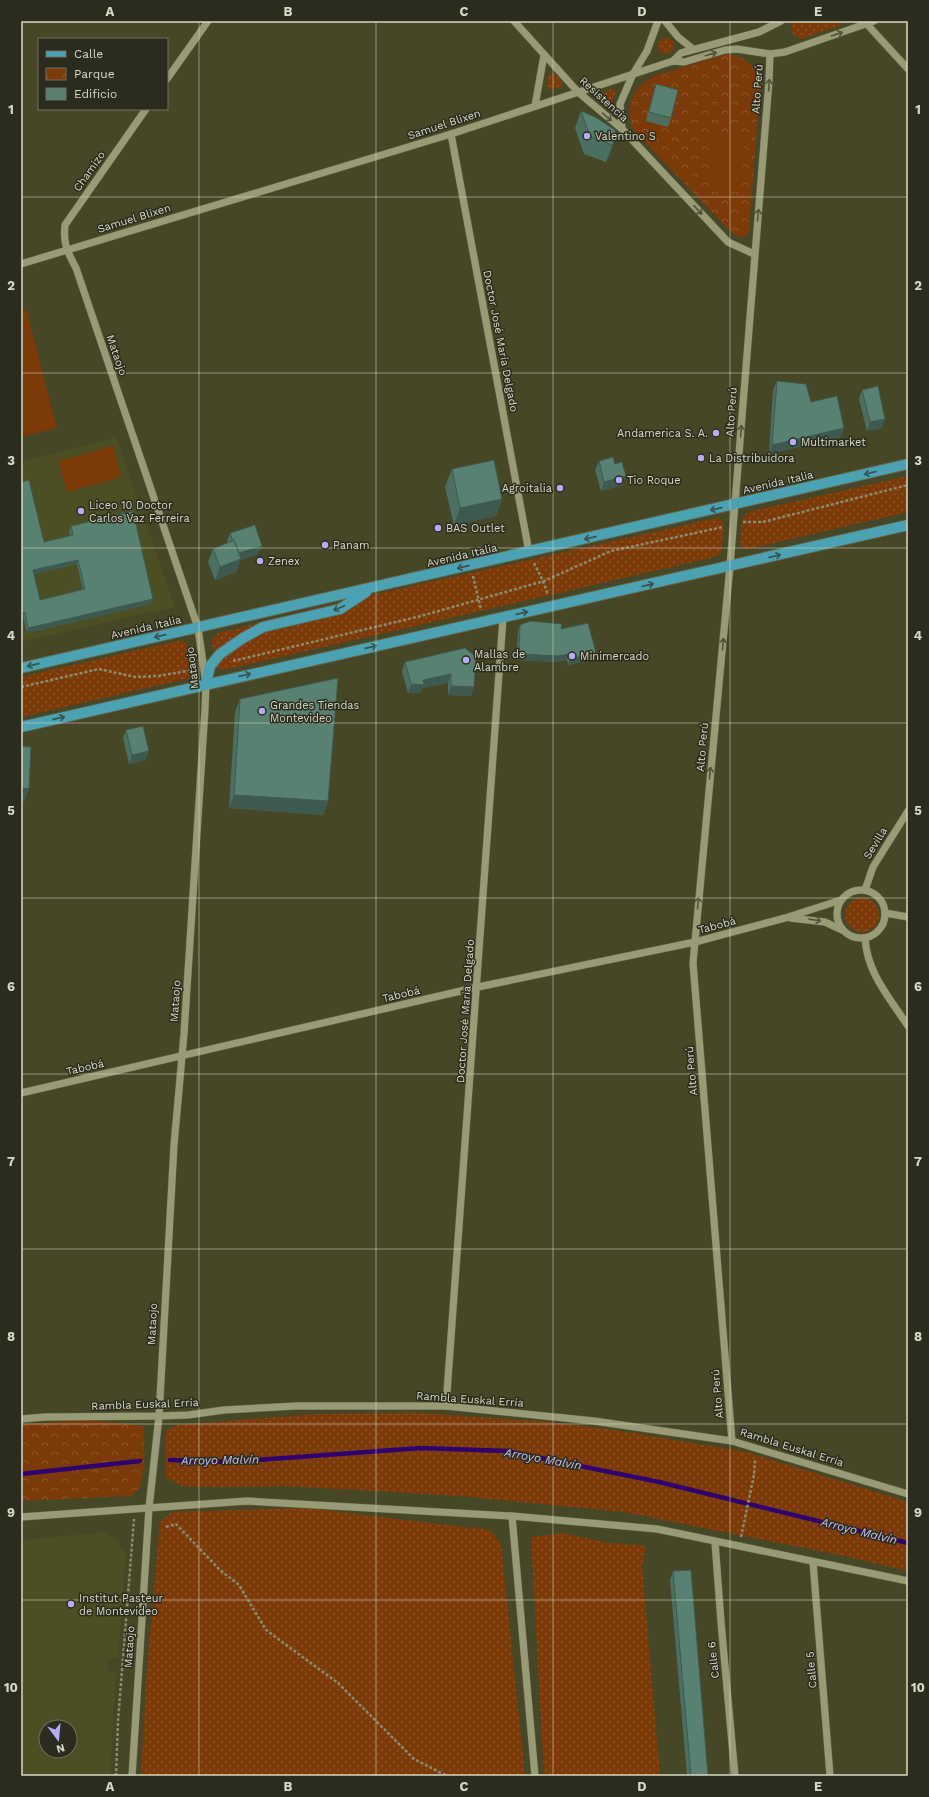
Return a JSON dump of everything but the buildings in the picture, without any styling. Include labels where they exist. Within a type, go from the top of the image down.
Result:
[{"type":"main road","name":"Avenida Italia","points":[[21,668],[470,566],[908,464]]},
{"type":"main road","points":[[21,727],[908,525]]},
{"type":"main road","points":[[206,684],[207,667],[220,654],[243,638],[263,627],[340,609],[373,588]]},
{"type":"street","points":[[168,78],[208,21]]},
{"type":"street","name":"Resistencia","points":[[514,21],[578,92],[622,129],[728,242],[754,254]]},
{"type":"street","points":[[622,129],[620,104],[633,74],[647,51],[658,21]]},
{"type":"street","points":[[665,21],[678,38],[693,49]]},
{"type":"street","points":[[673,61],[681,53],[759,32],[781,21]]},
{"type":"street","name":"Samuel Blixen","points":[[21,264],[452,134],[673,61],[684,62],[725,50],[737,49],[770,54],[785,52],[874,21]]},
{"type":"street","points":[[865,23],[908,69]]},
{"type":"street","name":"Alto Perú","points":[[732,1441],[695,979],[694,942],[730,566],[770,54]]},
{"type":"street","points":[[535,106],[544,55]]},
{"type":"street","name":"Chamizo","points":[[66,250],[63,238],[65,225],[145,110]]},
{"type":"street","name":"Doctor José María Delgado","points":[[452,134],[529,552]]},
{"type":"street","name":"Mataojo","points":[[66,250],[76,268],[198,628],[207,667]]},
{"type":"street","name":"Doctor José María Delgado","points":[[446,1406],[478,987],[503,618]]},
{"type":"street","name":"Mataojo","points":[[132,1776],[149,1508],[159,1416],[174,1145],[182,1057],[206,684]]},
{"type":"street","name":"Sevilla","points":[[865,890],[873,867],[908,811]]},
{"type":"street","points":[[865,890],[877,895],[881,900],[885,913],[882,927],[877,932],[865,938],[866,952],[871,970],[908,1026]]},
{"type":"street","name":"Tabobá","points":[[21,1093],[182,1057],[478,987],[694,942],[785,918],[841,900],[851,892],[865,890]]},
{"type":"street","points":[[841,900],[837,907],[836,915],[842,930]]},
{"type":"street","points":[[885,913],[908,917]]},
{"type":"street","name":"Tabobá","points":[[785,918],[825,922],[856,938],[865,938]]},
{"type":"street","name":"Rambla Euskal Erría","points":[[21,1419],[45,1417],[188,1415],[224,1410],[296,1406],[446,1406],[594,1421],[732,1441],[908,1494]]},
{"type":"street","points":[[21,1517],[247,1502],[512,1516],[657,1529],[908,1581]]},
{"type":"street","points":[[512,1516],[535,1776]]},
{"type":"street","name":"Calle 6","points":[[715,1542],[735,1776]]},
{"type":"street","name":"Calle 5","points":[[813,1562],[830,1776]]},
{"type":"path","points":[[21,687],[99,669],[135,677],[158,676],[207,667],[420,616],[478,600],[544,581],[611,551],[733,524],[763,522],[908,485]]},
{"type":"path","points":[[529,552],[544,581],[552,607]]},
{"type":"path","points":[[470,566],[484,622]]},
{"type":"path","points":[[740,1546],[744,1516],[754,1474]]},
{"type":"path","points":[[116,1776],[118,1721],[134,1518]]},
{"type":"path","points":[[166,1527],[176,1524],[220,1570],[239,1585],[266,1630],[338,1683],[414,1759],[447,1776]]},
{"type":"shaded area","name":"Liceo 10 Doctor Carlos Vaz Ferreira","points":[[116,437],[175,607],[21,642],[21,462]]},
{"type":"shaded area","name":"Institut Pasteur de Montevideo","points":[[108,1532],[126,1552],[118,1657],[106,1660],[109,1672],[116,1671],[110,1776],[21,1776],[21,1540]]},
{"type":"green space","points":[[793,21],[844,21],[839,26],[801,39],[793,34],[791,26]]},
{"type":"green space","points":[[666,38],[672,40],[674,46],[672,52],[666,54],[660,52],[658,46],[660,40]]},
{"type":"green space","points":[[726,54],[734,55],[745,60],[753,68],[760,87],[749,230],[746,236],[741,238],[732,233],[634,131],[630,114],[630,106],[635,92],[640,86],[654,76]]},
{"type":"green space","points":[[550,74],[555,74],[562,82],[562,87],[547,90],[548,76]]},
{"type":"green space","points":[[612,89],[616,92],[611,106],[608,105],[599,95]]},
{"type":"green space","points":[[713,131],[745,133],[741,191],[709,189]]},
{"type":"green space","points":[[26,309],[57,428],[21,437],[21,310]]},
{"type":"green space","points":[[113,446],[121,477],[67,492],[59,461]]},
{"type":"green space","points":[[908,476],[908,512],[748,549],[743,548],[740,544],[742,520],[748,512]]},
{"type":"green space","points":[[717,518],[720,519],[724,525],[721,553],[715,557],[224,670],[218,668],[216,664],[212,640],[218,633],[345,601]]},
{"type":"green space","points":[[178,641],[184,641],[190,653],[192,670],[190,678],[21,717],[21,677]]},
{"type":"green space","points":[[859,898],[865,898],[869,899],[876,905],[879,915],[878,922],[872,929],[865,932],[859,932],[855,931],[848,925],[845,918],[845,912],[846,908],[852,901]]},
{"type":"green space","points":[[418,1413],[550,1422],[614,1430],[747,1452],[908,1502],[908,1571],[844,1556],[624,1512],[460,1496],[286,1486],[182,1486],[166,1478],[166,1431],[178,1425],[318,1414]]},
{"type":"green space","points":[[99,1421],[143,1426],[143,1467],[141,1483],[138,1490],[131,1496],[21,1501],[21,1424]]},
{"type":"green space","points":[[306,1508],[490,1530],[501,1544],[525,1776],[141,1776],[147,1669],[160,1522],[172,1512]]},
{"type":"green space","points":[[562,1533],[604,1542],[646,1546],[642,1566],[660,1776],[544,1776],[531,1537]]},
{"type":"waterway","name":"Arroyo Malvín","points":[[170,1460],[230,1462],[421,1448],[507,1451],[659,1482],[908,1543]]},
{"type":"waterway","name":"Arroyo Malvín","points":[[21,1474],[140,1461]]},
{"type":"place","name":"Valentino S","points":[[587,136]]},
{"type":"place","name":"Andamerica S. A.","points":[[716,433]]},
{"type":"place","name":"Multimarket","points":[[793,442]]},
{"type":"place","name":"La Distribuidora","points":[[701,458]]},
{"type":"place","name":"Tio Roque","points":[[619,480]]},
{"type":"place","name":"Agroitalia","points":[[560,488]]},
{"type":"place","name":"Liceo 10 Doctor Carlos Vaz Ferreira","points":[[81,511]]},
{"type":"place","name":"BAS Outlet","points":[[438,528]]},
{"type":"place","name":"Panam","points":[[325,545]]},
{"type":"place","name":"Zenex","points":[[260,561]]},
{"type":"place","name":"Minimercado","points":[[572,656]]},
{"type":"place","name":"Mallas de Alambre","points":[[466,660]]},
{"type":"place","name":"Grandes Tiendas Montevideo","points":[[262,711]]},
{"type":"place","name":"Institut Pasteur de Montevideo","points":[[71,1604]]}]
